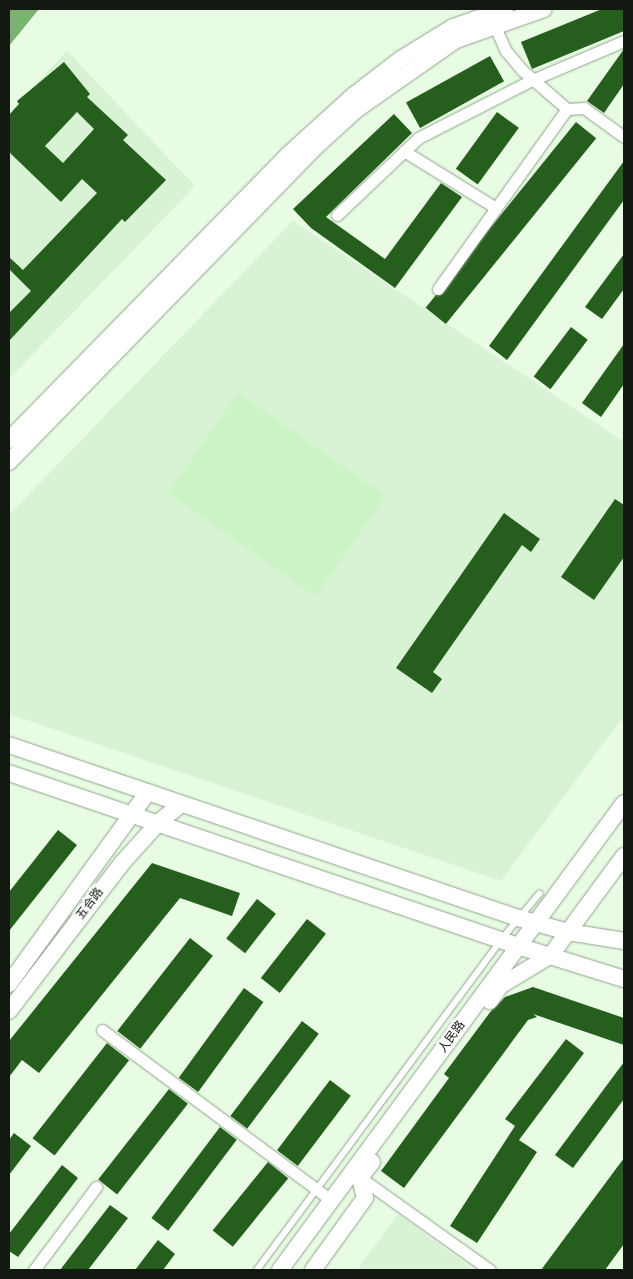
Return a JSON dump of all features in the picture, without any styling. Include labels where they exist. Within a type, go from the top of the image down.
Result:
[{"type":"main road","points":[[9,440],[288,155],[354,95],[401,59],[453,27],[496,16],[544,9]]},
{"type":"main road","points":[[9,462],[310,152],[356,110],[456,40],[496,16]]},
{"type":"main road","points":[[9,745],[518,918],[568,932],[624,941]]},
{"type":"main road","points":[[9,773],[159,822],[518,946],[624,979]]},
{"type":"main road","name":"五合路","points":[[9,984],[148,792]]},
{"type":"main road","name":"人民路","points":[[356,1175],[518,946],[624,803]]},
{"type":"main road","name":"五合路","points":[[9,1011],[123,862],[159,822],[180,804]]},
{"type":"main road","name":"人民路","points":[[280,1270],[331,1200],[356,1175],[500,986],[551,955],[624,856]]},
{"type":"main road","points":[[313,1270],[365,1198],[356,1175]]},
{"type":"street","points":[[496,16],[506,51],[532,80],[567,109],[584,108],[624,137]]},
{"type":"street","points":[[338,215],[418,138],[532,80],[624,41]]},
{"type":"street","points":[[438,289],[567,109]]},
{"type":"street","points":[[404,151],[496,208]]},
{"type":"street","points":[[102,1030],[331,1200]]},
{"type":"street","points":[[356,1175],[490,1270]]},
{"type":"street","points":[[34,1270],[96,1187]]},
{"type":"lane","points":[[257,1270],[501,940],[539,894]]},
{"type":"shaded area","points":[[9,9],[39,9],[9,46]]},
{"type":"shaded area","points":[[67,51],[195,186],[9,379],[9,113]]},
{"type":"shaded area","points":[[293,221],[624,442],[624,716],[501,881],[9,714],[9,515]]},
{"type":"shaded area","points":[[238,393],[385,496],[315,596],[168,493]]},
{"type":"shaded area","points":[[398,1214],[474,1270],[357,1270]]},
{"type":"building","points":[[602,9],[624,9],[624,31],[532,69],[521,42]]},
{"type":"building","points":[[624,49],[624,84],[604,113],[587,101]]},
{"type":"building","points":[[490,56],[504,81],[420,128],[406,103]]},
{"type":"building","points":[[64,62],[90,94],[87,97],[128,135],[123,140],[166,180],[125,222],[122,219],[9,341],[9,313],[31,291],[9,269],[9,257],[23,270],[97,193],[82,179],[61,202],[9,152],[9,115],[19,104],[17,101]],"holes":[[[77,112],[94,129],[63,163],[45,146]]]},
{"type":"building","points":[[497,112],[519,128],[478,185],[456,169]]},
{"type":"building","points":[[394,114],[412,133],[326,217],[385,259],[441,183],[462,197],[395,288],[311,228],[293,209]]},
{"type":"building","points":[[576,122],[596,138],[446,324],[426,308]]},
{"type":"building","points":[[624,161],[624,200],[507,360],[489,346]]},
{"type":"building","points":[[624,254],[624,289],[602,319],[585,307]]},
{"type":"building","points":[[571,327],[588,340],[550,389],[534,377]]},
{"type":"building","points":[[624,344],[624,384],[601,417],[582,403]]},
{"type":"building","points":[[615,499],[624,505],[624,557],[594,600],[561,577]]},
{"type":"building","points":[[504,513],[540,539],[531,552],[522,545],[433,672],[442,679],[432,693],[396,668]]},
{"type":"building","points":[[58,830],[77,845],[9,931],[9,892]]},
{"type":"building","points":[[152,863],[240,893],[232,916],[180,898],[39,1073],[22,1060],[9,1077],[9,1041]]},
{"type":"building","points":[[257,899],[276,914],[245,953],[226,938]]},
{"type":"building","points":[[307,919],[326,934],[280,993],[261,978]]},
{"type":"building","points":[[190,938],[213,956],[140,1049],[117,1031]]},
{"type":"building","points":[[533,987],[624,1018],[624,1045],[533,1014],[537,1017],[528,1020],[404,1188],[381,1171],[449,1078],[444,1074],[491,1011],[505,997]]},
{"type":"building","points":[[244,988],[263,1002],[198,1092],[179,1078]]},
{"type":"building","points":[[302,1021],[319,1034],[247,1129],[230,1116]]},
{"type":"building","points":[[566,1039],[584,1053],[519,1140],[537,1152],[477,1243],[450,1226],[515,1126],[505,1119]]},
{"type":"building","points":[[107,1043],[129,1060],[55,1156],[33,1138]]},
{"type":"building","points":[[624,1062],[624,1099],[573,1168],[555,1155]]},
{"type":"building","points":[[330,1080],[351,1096],[298,1166],[277,1150]]},
{"type":"building","points":[[169,1089],[188,1104],[117,1194],[98,1180]]},
{"type":"building","points":[[220,1127],[237,1140],[168,1231],[151,1218]]},
{"type":"building","points":[[14,1133],[31,1146],[9,1175],[9,1140]]},
{"type":"building","points":[[624,1158],[624,1244],[605,1270],[541,1270]]},
{"type":"building","points":[[268,1162],[288,1178],[233,1247],[213,1230]]},
{"type":"building","points":[[62,1165],[78,1178],[18,1257],[9,1251],[9,1234]]},
{"type":"building","points":[[110,1205],[128,1218],[88,1270],[60,1270]]},
{"type":"building","points":[[158,1240],[175,1254],[163,1270],[135,1270]]}]
